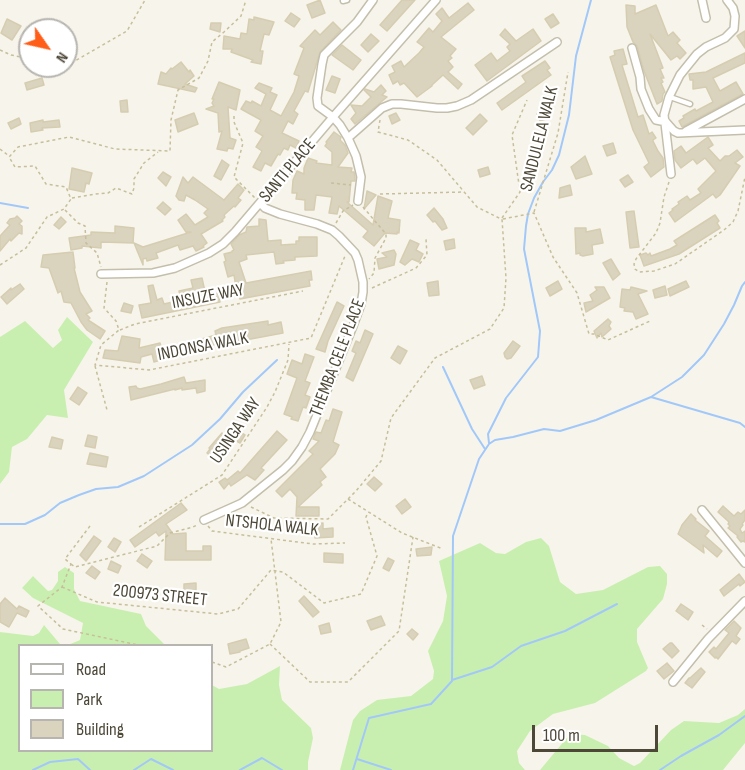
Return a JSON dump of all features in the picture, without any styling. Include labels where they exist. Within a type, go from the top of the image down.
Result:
[{"type":"street","points":[[358,201],[360,187],[356,156],[348,138],[333,117],[317,103],[324,55],[357,22],[373,0]]},
{"type":"street","points":[[702,0],[706,18]]},
{"type":"street","points":[[671,174],[664,115],[669,97],[680,75],[697,54],[725,38],[734,28],[735,15],[727,0]]},
{"type":"street","name":"SANTI PLACE","points":[[101,274],[153,273],[175,268],[223,244],[433,1]]},
{"type":"street","points":[[348,138],[382,108],[392,104],[437,108],[457,106],[471,100],[557,42]]},
{"type":"street","points":[[632,48],[640,76],[641,89],[656,120],[666,122],[678,133],[745,130]]},
{"type":"street","points":[[684,133],[745,99]]},
{"type":"street","name":"THEMBA CELE PLACE","points":[[204,520],[242,502],[292,461],[314,423],[361,304],[363,282],[358,260],[350,246],[332,230],[279,214],[260,203]]},
{"type":"street","points":[[702,510],[745,563]]},
{"type":"street","points":[[673,682],[708,639],[745,601]]},
{"type":"lane","points":[[669,97],[690,104]]},
{"type":"path","points":[[78,59],[127,31],[145,0]]},
{"type":"path","points":[[9,157],[18,147],[69,137],[115,149],[170,151],[171,120],[178,90],[199,78],[208,61],[212,42],[242,16],[246,0]]},
{"type":"path","points":[[0,50],[18,56]]},
{"type":"path","name":"SANDULELA WALK","points":[[534,213],[558,133],[568,72]]},
{"type":"path","points":[[242,502],[274,518],[328,519],[381,461],[391,418],[435,358],[490,329],[504,308],[506,278],[502,219],[520,192],[512,135],[527,100]]},
{"type":"path","points":[[382,108],[378,132],[408,140],[437,160],[477,207],[502,219],[534,213],[553,257],[577,293],[589,334],[608,340],[650,321]]},
{"type":"path","points":[[234,116],[234,122],[243,143],[234,177],[260,203]]},
{"type":"path","points":[[0,149],[15,166],[35,166],[46,184],[66,187],[71,199]]},
{"type":"path","points":[[0,265],[26,248],[47,217],[64,209],[71,199],[108,193],[116,188],[132,194],[134,179],[144,163],[159,151]]},
{"type":"path","points":[[671,174],[656,233],[634,264],[635,269],[639,272],[654,271],[675,264],[733,222],[738,212],[745,177]]},
{"type":"path","points":[[331,183],[360,187]]},
{"type":"path","points":[[380,194],[465,192]]},
{"type":"path","points":[[332,230],[343,211],[358,201],[386,234],[384,243],[375,258],[372,277],[363,282]]},
{"type":"path","points":[[64,209],[78,223],[85,226],[86,243],[98,253],[101,274],[107,282],[104,308],[116,321],[119,330],[101,345],[95,365],[107,410]]},
{"type":"path","points":[[363,292],[416,268],[426,255],[426,239]]},
{"type":"path","name":"INDONSA WALK","points":[[95,365],[149,370],[311,338],[350,246]]},
{"type":"path","name":"INSUZE WAY","points":[[119,330],[135,324],[303,291]]},
{"type":"path","name":"USINGA WAY","points":[[139,527],[222,475],[275,392],[288,360],[289,343]]},
{"type":"path","points":[[347,499],[402,533],[443,549]]},
{"type":"path","points":[[275,572],[283,572],[324,603],[361,594],[377,556],[366,517],[369,512]]},
{"type":"path","points":[[90,526],[65,559],[75,567],[157,546],[170,533],[193,527],[204,520]]},
{"type":"path","name":"NTSHOLA WALK","points":[[204,520],[212,531],[313,544],[345,543]]},
{"type":"path","points":[[270,644],[310,682],[348,682],[399,631],[413,537]]},
{"type":"path","points":[[213,662],[226,667],[270,644],[281,622],[270,538]]},
{"type":"path","points":[[70,564],[62,587],[38,606],[63,629],[138,644]]},
{"type":"path","name":"200973 STREET","points":[[62,587],[97,602],[218,614],[238,609],[271,570],[275,572]]},
{"type":"green space","points":[[67,317],[93,342],[64,390],[68,418],[47,415],[27,439],[12,447],[9,472],[0,484],[0,337],[25,321],[53,348],[62,340],[58,330]]},
{"type":"green space","points":[[541,538],[549,546],[560,582],[576,594],[603,590],[648,567],[660,566],[667,574],[663,599],[637,629],[637,642],[648,668],[646,671],[595,703],[553,714],[530,731],[517,751],[519,763],[525,770],[340,770],[353,720],[360,711],[377,700],[411,696],[433,679],[434,671],[428,651],[443,621],[447,596],[439,561],[480,543],[496,553],[505,554],[526,542]]},
{"type":"green space","points":[[65,567],[74,573],[74,589],[80,601],[141,614],[146,626],[164,644],[70,644],[80,640],[83,623],[33,598],[22,588],[33,576],[48,591],[52,590],[58,581],[58,572]]},
{"type":"green space","points":[[44,625],[60,644],[18,644],[18,752],[213,752],[213,686],[219,689],[247,684],[280,666],[279,685],[282,700],[311,728],[313,738],[308,770],[0,770],[0,632],[33,636],[39,633]]},
{"type":"green space","points":[[745,709],[745,743],[723,770],[540,770],[570,734],[585,735],[608,746],[619,758],[634,766],[640,763],[671,730],[684,721],[719,723],[738,715]]},
{"type":"building","points":[[320,0],[325,13],[312,18],[307,5]]},
{"type":"building","points":[[402,0],[415,0],[387,31],[380,25]]},
{"type":"building","points":[[468,3],[474,10],[441,37],[456,49],[448,61],[453,67],[448,72],[462,84],[458,89],[443,75],[417,97],[404,83],[400,85],[398,81],[393,84],[389,75],[395,72],[392,66],[401,61],[404,67],[419,53],[424,47],[417,42],[429,28],[433,32],[442,21],[436,14],[442,8],[449,18]]},
{"type":"building","points":[[626,5],[635,6],[635,14],[656,5],[668,36],[673,32],[680,40],[677,43],[686,53],[680,59],[677,56],[671,60],[650,34],[663,68],[660,69],[664,78],[661,78],[663,82],[661,83],[665,92],[662,101],[657,104],[637,46],[627,27]]},
{"type":"building","points":[[291,13],[300,19],[294,27],[285,21]]},
{"type":"building","points":[[553,14],[559,23],[551,28],[545,19]]},
{"type":"building","points":[[254,17],[274,22],[269,35],[264,34],[260,51],[263,51],[261,64],[251,62],[253,60],[231,52],[232,49],[223,49],[224,36],[240,39],[241,33],[247,34],[249,19],[254,20]]},
{"type":"building","points":[[7,19],[18,24],[18,31],[12,40],[1,33]]},
{"type":"building","points":[[333,22],[341,30],[320,52],[308,92],[305,91],[294,111],[298,114],[293,124],[288,121],[282,133],[299,141],[296,148],[290,145],[288,150],[284,148],[271,166],[265,163],[261,171],[253,167],[262,151],[256,147],[263,136],[255,131],[261,120],[241,109],[246,101],[251,103],[252,101],[261,106],[266,94],[255,88],[259,83],[272,88],[270,92],[277,95],[270,110],[281,116],[294,92],[299,76],[294,74],[304,48],[300,46],[315,30],[320,35]]},
{"type":"building","points":[[211,23],[221,23],[220,32],[210,29]]},
{"type":"building","points":[[505,29],[516,41],[533,29],[541,41],[487,81],[475,65],[491,53],[497,61],[510,51],[507,47],[510,44],[500,35]]},
{"type":"building","points":[[745,31],[745,48],[737,36]]},
{"type":"building","points":[[371,34],[379,41],[368,52],[361,45]]},
{"type":"building","points":[[342,45],[361,60],[353,70],[332,55]]},
{"type":"building","points":[[623,49],[627,64],[622,65],[638,117],[643,115],[649,134],[652,132],[656,138],[653,141],[663,158],[664,167],[651,177],[644,167],[649,163],[633,130],[610,57],[615,55],[614,51]]},
{"type":"building","points":[[745,53],[745,63],[713,78],[720,91],[736,82],[743,94],[682,127],[679,121],[684,118],[683,116],[713,102],[706,87],[693,89],[693,80],[690,80],[689,74],[706,72]]},
{"type":"building","points":[[545,61],[550,68],[547,70],[551,75],[502,110],[497,103],[526,82],[522,76]]},
{"type":"building","points":[[181,62],[194,76],[185,84],[197,88],[195,92],[158,84],[161,72],[166,74]]},
{"type":"building","points":[[332,76],[340,79],[335,93],[326,90]]},
{"type":"building","points":[[42,78],[44,85],[27,90],[25,83]]},
{"type":"building","points":[[219,82],[240,90],[236,110],[228,107],[230,138],[236,140],[233,149],[228,148],[227,151],[217,149],[222,131],[219,132],[218,113],[206,109],[214,106],[212,103],[214,99],[212,99]]},
{"type":"building","points":[[381,85],[386,91],[382,95],[387,97],[355,124],[351,119],[356,113],[351,105],[362,106],[371,97],[364,90],[374,92]]},
{"type":"building","points":[[127,100],[128,112],[121,112],[120,101]]},
{"type":"building","points":[[546,110],[549,118],[540,121],[537,114]]},
{"type":"building","points":[[194,113],[198,124],[178,132],[175,120]]},
{"type":"building","points":[[396,113],[400,120],[392,124],[389,116]]},
{"type":"building","points":[[480,114],[487,121],[473,135],[466,128]]},
{"type":"building","points":[[19,118],[21,124],[11,129],[8,123]]},
{"type":"building","points":[[43,120],[43,122],[59,120],[60,127],[42,128],[43,130],[31,132],[30,123]]},
{"type":"building","points":[[334,132],[341,137],[340,140],[348,153],[338,167],[352,168],[351,172],[354,172],[355,177],[355,181],[351,181],[349,202],[347,202],[373,225],[378,196],[392,201],[388,218],[400,220],[399,233],[385,233],[374,246],[363,237],[368,231],[339,206],[337,214],[329,213],[332,197],[316,195],[314,210],[305,210],[305,200],[296,199],[297,193],[292,193],[293,180],[297,171],[304,174],[308,158],[317,161],[316,163],[332,165],[332,152],[325,146]]},
{"type":"building","points":[[708,137],[713,145],[708,148],[720,161],[737,150],[743,157],[735,163],[740,166],[720,195],[716,198],[713,194],[675,222],[669,213],[672,209],[687,196],[690,200],[701,193],[698,189],[716,171],[705,158],[697,164],[693,159],[681,168],[675,160],[674,151],[681,146],[686,153]]},
{"type":"building","points":[[613,143],[616,153],[607,156],[603,146]]},
{"type":"building","points":[[585,156],[592,174],[576,179],[571,167]]},
{"type":"building","points":[[222,160],[229,165],[221,180],[214,176]]},
{"type":"building","points":[[488,167],[490,174],[480,177],[478,170]]},
{"type":"building","points":[[72,168],[92,173],[84,192],[69,189]]},
{"type":"building","points":[[163,172],[171,177],[166,186],[158,178]]},
{"type":"building","points":[[628,175],[633,182],[625,187],[620,180]]},
{"type":"building","points":[[183,177],[188,183],[193,177],[224,200],[238,184],[244,190],[238,198],[241,200],[224,215],[223,221],[201,234],[207,243],[204,247],[196,251],[193,246],[180,250],[178,245],[156,253],[158,258],[147,261],[146,258],[143,259],[143,265],[134,243],[143,247],[191,232],[186,232],[178,220],[186,214],[195,225],[208,217],[204,213],[208,209],[195,200],[186,195],[184,201],[179,200],[176,196]]},
{"type":"building","points":[[570,185],[572,195],[559,198],[560,188]]},
{"type":"building","points":[[367,191],[376,195],[364,209]]},
{"type":"building","points":[[163,202],[171,209],[165,215],[157,208]]},
{"type":"building","points":[[434,208],[447,228],[442,230],[427,215]]},
{"type":"building","points":[[634,211],[639,247],[630,248],[626,212]]},
{"type":"building","points":[[715,215],[720,228],[679,254],[644,266],[640,255],[650,253],[651,256],[670,249],[677,245],[674,241]]},
{"type":"building","points":[[17,216],[22,221],[19,224],[22,226],[22,234],[19,233],[11,241],[10,239],[0,251],[0,236],[10,225],[7,223],[10,219]]},
{"type":"building","points":[[61,217],[66,222],[59,229],[54,225]]},
{"type":"building","points":[[259,219],[266,220],[268,241],[281,240],[281,245],[296,244],[299,237],[317,237],[317,256],[295,257],[295,260],[276,264],[274,252],[246,255],[247,259],[239,262],[246,283],[311,271],[310,286],[240,299],[237,295],[234,275],[228,277],[224,254],[234,250],[231,244],[239,235],[246,232],[247,227],[259,226]]},
{"type":"building","points":[[115,226],[134,228],[133,243],[101,242],[101,248],[82,246],[82,248],[71,250],[69,238],[91,235],[91,232],[115,233]]},
{"type":"building","points":[[575,228],[586,228],[586,232],[600,229],[603,243],[592,245],[593,254],[583,256],[580,253],[576,254]]},
{"type":"building","points":[[454,239],[455,248],[446,250],[444,241]]},
{"type":"building","points":[[410,240],[419,244],[416,250],[423,254],[419,262],[412,259],[405,265],[400,262]]},
{"type":"building","points":[[394,250],[396,254],[394,265],[379,269],[377,259],[387,257],[382,253]]},
{"type":"building","points":[[73,252],[80,292],[92,311],[86,314],[90,318],[88,320],[105,331],[100,339],[87,330],[71,303],[64,302],[61,291],[58,293],[49,268],[41,267],[43,255]]},
{"type":"building","points":[[611,259],[620,274],[613,280],[603,263]]},
{"type":"building","points":[[202,278],[206,296],[219,293],[220,302],[142,318],[139,305],[151,303],[148,286],[153,285],[157,300],[162,298],[164,304],[181,300],[179,291],[193,288],[191,280]]},
{"type":"building","points":[[438,281],[439,295],[429,296],[427,283]]},
{"type":"building","points":[[558,281],[562,289],[550,296],[546,288]]},
{"type":"building","points":[[686,281],[689,287],[670,296],[668,289]]},
{"type":"building","points":[[20,284],[24,289],[7,304],[1,297]]},
{"type":"building","points":[[665,286],[667,295],[655,298],[653,290]]},
{"type":"building","points":[[595,287],[604,287],[610,298],[586,312],[584,303],[593,301],[590,295],[597,290]]},
{"type":"building","points":[[631,287],[647,291],[638,294],[648,314],[636,319],[633,312],[624,311],[625,308],[620,307],[622,289],[630,290]]},
{"type":"building","points":[[337,302],[344,306],[325,352],[316,349]]},
{"type":"building","points":[[124,303],[133,306],[131,313],[121,311]]},
{"type":"building","points":[[608,319],[611,322],[609,326],[611,329],[602,337],[601,333],[597,338],[594,331]]},
{"type":"building","points":[[268,321],[268,325],[281,322],[283,333],[220,343],[154,362],[152,354],[141,357],[140,363],[103,358],[105,350],[118,351],[122,336],[140,339],[139,348],[160,343],[162,350],[216,335],[215,331],[222,328]]},
{"type":"building","points":[[365,330],[373,334],[353,381],[346,377],[356,353],[352,351],[356,341],[360,343]]},
{"type":"building","points":[[513,341],[520,346],[511,358],[507,359],[504,353]]},
{"type":"building","points":[[398,346],[407,351],[400,364],[391,358]]},
{"type":"building","points":[[305,354],[314,357],[305,381],[310,383],[305,395],[310,397],[298,421],[284,414],[297,378],[287,374],[292,360],[302,364]]},
{"type":"building","points":[[482,376],[485,385],[474,389],[470,380]]},
{"type":"building","points":[[184,377],[186,383],[205,380],[205,391],[197,393],[196,388],[182,390],[182,388],[131,400],[129,387],[136,386],[140,389]]},
{"type":"building","points":[[78,387],[87,393],[79,405],[70,399]]},
{"type":"building","points":[[248,404],[256,407],[250,420],[242,417]]},
{"type":"building","points":[[333,409],[342,412],[333,442],[339,445],[335,454],[320,469],[326,477],[320,482],[322,485],[298,507],[319,507],[319,516],[296,516],[297,497],[290,489],[282,497],[276,491],[313,454],[309,451],[319,441],[313,439],[316,432],[321,433]]},
{"type":"building","points":[[238,431],[245,435],[240,443],[233,439]]},
{"type":"building","points":[[277,431],[287,440],[261,468],[264,470],[255,480],[247,475],[231,486],[229,483],[224,489],[219,482],[225,478],[227,480],[238,471],[240,473]]},
{"type":"building","points":[[222,433],[229,442],[215,460],[207,453]]},
{"type":"building","points":[[88,435],[97,437],[95,448],[85,446]]},
{"type":"building","points":[[52,437],[63,440],[61,449],[49,447]]},
{"type":"building","points":[[90,453],[108,457],[106,467],[87,464]]},
{"type":"building","points":[[374,477],[382,484],[375,491],[367,484]]},
{"type":"building","points":[[405,499],[411,507],[402,514],[396,506]]},
{"type":"building","points":[[181,503],[187,510],[166,524],[173,534],[186,533],[186,551],[203,551],[203,546],[211,546],[211,560],[165,560],[166,531],[159,536],[156,532],[135,547],[130,540]]},
{"type":"building","points":[[723,506],[734,516],[745,510],[745,520],[740,529],[742,533],[745,531],[745,542],[741,542],[738,536],[728,528],[729,522],[718,512]]},
{"type":"building","points":[[691,514],[709,531],[705,536],[722,551],[717,557],[703,545],[704,553],[678,534]]},
{"type":"building","points":[[323,523],[323,529],[333,528],[333,537],[315,538],[314,524]]},
{"type":"building","points":[[94,536],[101,541],[86,561],[80,555]]},
{"type":"building","points":[[114,538],[121,542],[115,552],[108,547]]},
{"type":"building","points":[[432,547],[431,555],[417,556],[416,549]]},
{"type":"building","points":[[324,553],[343,554],[343,563],[324,562]]},
{"type":"building","points":[[142,554],[152,561],[147,568],[137,561]]},
{"type":"building","points":[[388,558],[394,561],[389,571],[383,568]]},
{"type":"building","points":[[111,561],[121,566],[118,573],[108,569]]},
{"type":"building","points":[[92,566],[100,572],[95,579],[86,573]]},
{"type":"building","points":[[739,574],[745,582],[724,596],[720,590]]},
{"type":"building","points":[[196,583],[196,592],[184,593],[184,584]]},
{"type":"building","points":[[304,596],[319,612],[313,617],[299,601]]},
{"type":"building","points":[[5,598],[17,609],[19,606],[29,611],[26,617],[17,613],[9,627],[0,622],[0,604]]},
{"type":"building","points":[[681,604],[693,612],[688,620],[676,611]]},
{"type":"building","points":[[381,616],[385,625],[371,630],[367,621]]},
{"type":"building","points":[[734,621],[741,628],[736,636],[740,639],[736,644],[732,641],[718,659],[715,658],[709,652],[714,647],[716,649],[729,633],[725,630]]},
{"type":"building","points":[[329,623],[331,632],[321,634],[319,626]]},
{"type":"building","points":[[412,629],[418,634],[413,640],[407,634]]},
{"type":"building","points":[[246,639],[249,648],[230,654],[228,644]]},
{"type":"building","points":[[670,643],[679,651],[672,658],[663,649]]},
{"type":"building","points":[[667,663],[674,671],[664,679],[657,671]]},
{"type":"building","points":[[701,668],[705,672],[692,688],[685,683],[689,678]]},
{"type":"waterway","points":[[489,443],[488,434],[506,398],[538,357],[540,331],[524,249],[526,226],[534,198],[559,155],[569,115],[576,56],[591,0]]},
{"type":"waterway","points":[[0,203],[28,208]]},
{"type":"waterway","points":[[353,770],[369,718],[431,704],[452,681],[453,536],[479,459],[489,444],[495,440],[544,429],[560,431],[596,420],[651,397],[682,377],[704,355],[724,324],[745,282]]},
{"type":"waterway","points":[[0,524],[25,524],[45,515],[60,503],[79,495],[96,489],[118,487],[144,476],[192,445],[277,360]]},
{"type":"waterway","points":[[443,367],[472,429],[485,449]]},
{"type":"waterway","points":[[651,397],[740,423],[745,427]]},
{"type":"waterway","points":[[452,680],[492,667],[521,646],[565,631],[617,604]]},
{"type":"waterway","points":[[660,770],[719,735],[745,716]]},
{"type":"waterway","points":[[240,770],[262,758],[282,770]]},
{"type":"waterway","points":[[33,770],[50,762],[78,759],[90,770]]},
{"type":"waterway","points":[[134,770],[151,759],[173,770]]},
{"type":"waterway","points":[[357,759],[391,770]]}]
